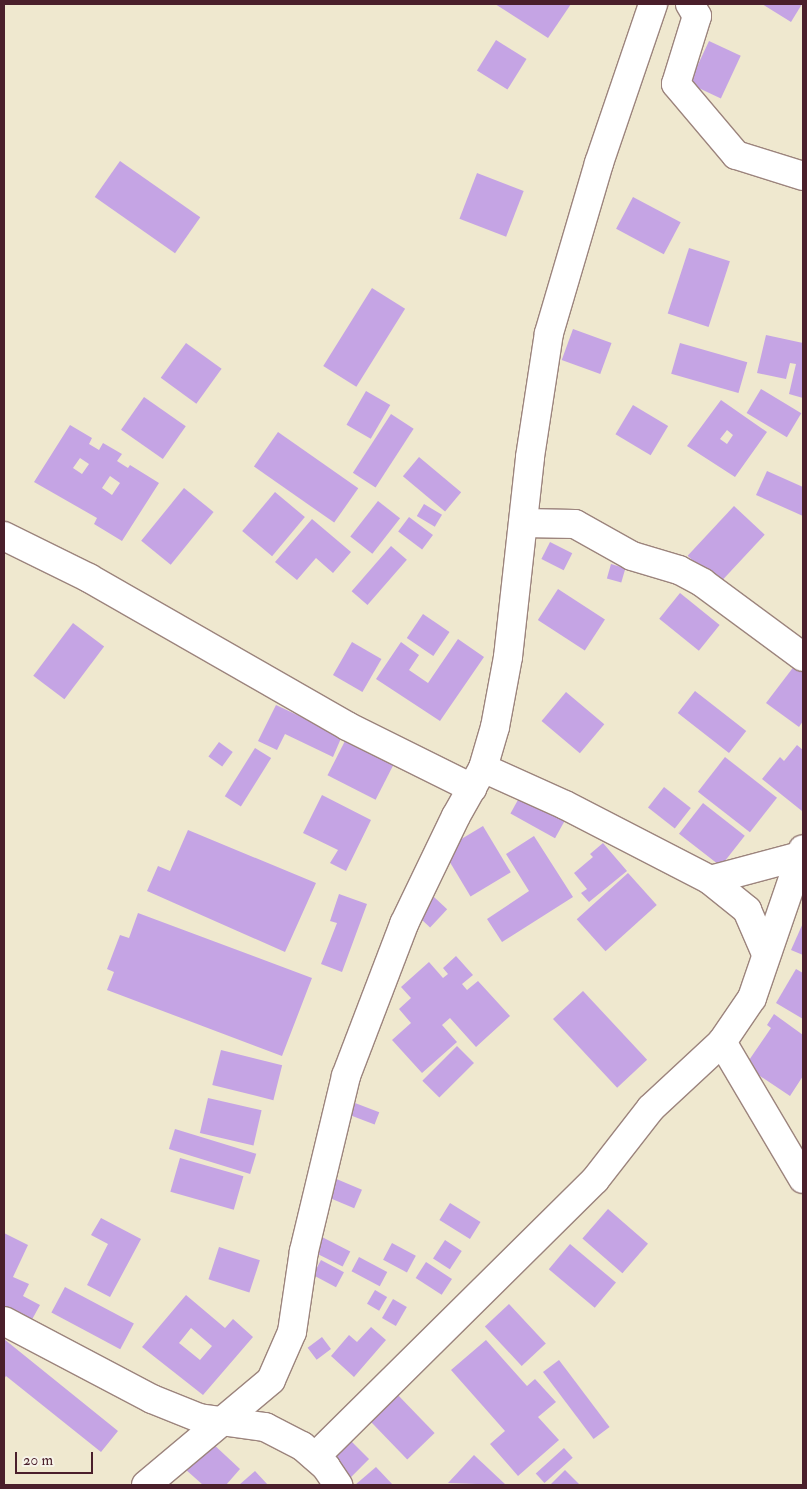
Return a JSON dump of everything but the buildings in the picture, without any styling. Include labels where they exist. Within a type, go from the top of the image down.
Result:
[{"type":"street","points":[[146,1485],[271,1380],[292,1332],[304,1251],[346,1076],[404,924],[478,778],[496,727],[508,657],[523,523],[549,333],[600,163],[653,4]]},
{"type":"street","points":[[690,4],[697,16],[676,84],[736,156],[803,176]]},
{"type":"street","points":[[523,523],[575,524],[632,556],[679,570],[703,583],[803,658]]},
{"type":"street","points":[[4,536],[89,578],[347,726],[478,778],[565,805],[710,880],[746,910],[766,954]]},
{"type":"street","points":[[710,880],[802,852]]},
{"type":"street","points":[[315,1457],[595,1180],[652,1108],[722,1042],[752,998],[802,852]]},
{"type":"street","points":[[722,1042],[803,1179]]},
{"type":"street","points":[[4,1321],[152,1399],[199,1418],[265,1427],[302,1446],[315,1457],[338,1485]]}]
